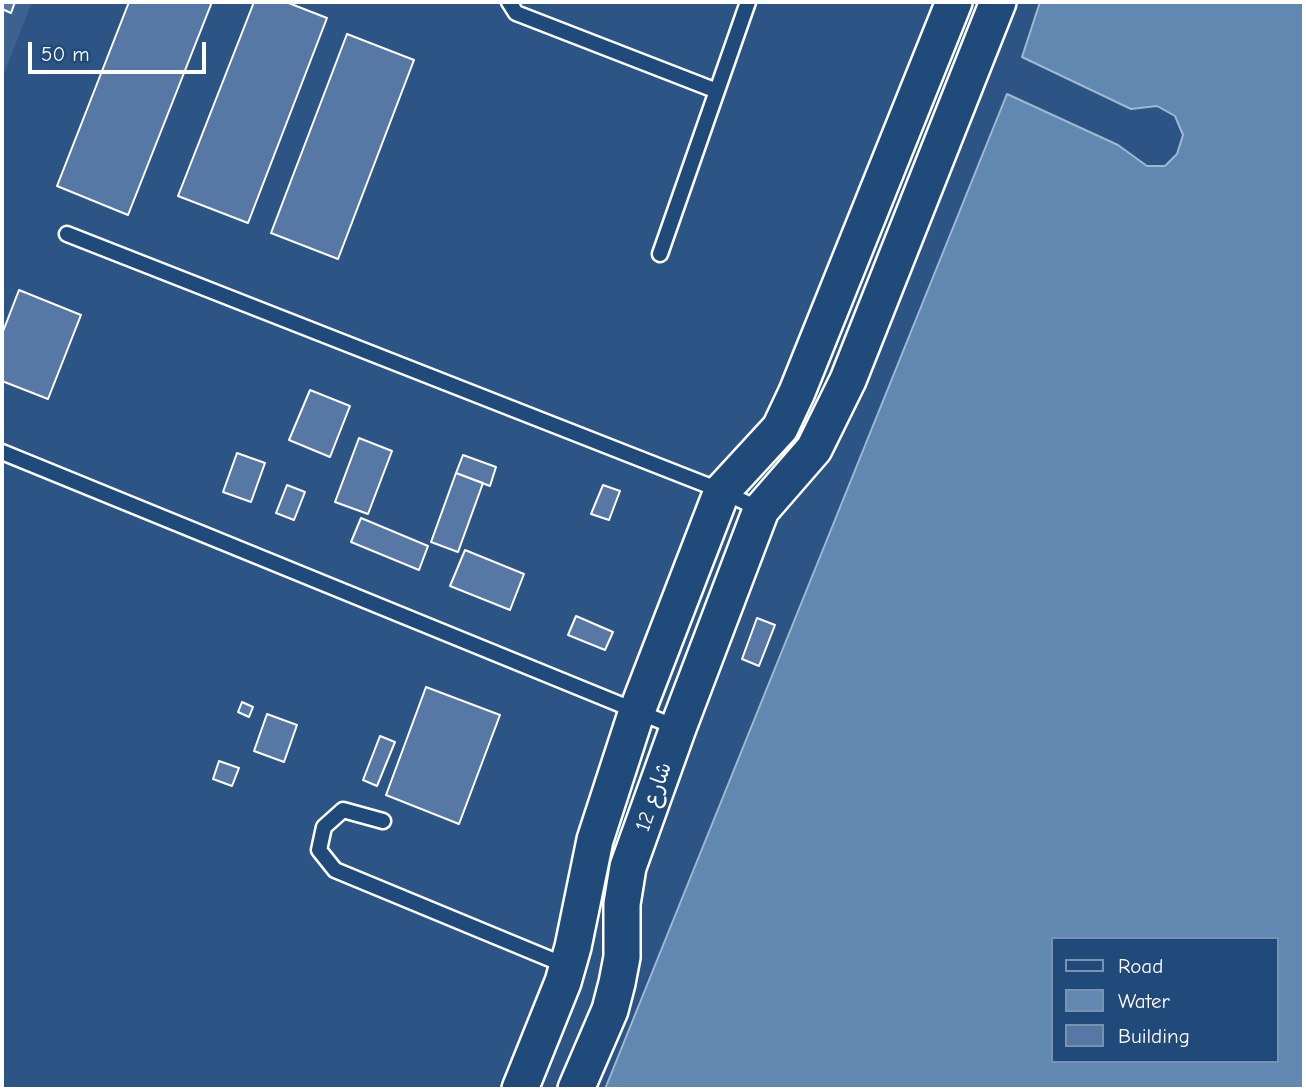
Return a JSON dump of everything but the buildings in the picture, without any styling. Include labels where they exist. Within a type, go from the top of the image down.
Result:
[{"type":"street","points":[[722,491],[780,428],[797,392],[954,2]]},
{"type":"street","points":[[761,510],[814,449],[848,380],[998,2]]},
{"type":"street","name":"شارع 12","points":[[520,1089],[567,966],[595,839],[637,711],[722,491]]},
{"type":"street","name":"شارع 12","points":[[576,1089],[614,997],[622,957],[622,904],[626,876],[678,728],[761,510]]},
{"type":"street","points":[[672,617],[715,634]]},
{"type":"lane","points":[[509,2],[516,13],[717,91]]},
{"type":"lane","points":[[660,254],[748,2]]},
{"type":"lane","points":[[67,234],[722,491],[761,510]]},
{"type":"lane","points":[[2,452],[678,728]]},
{"type":"lane","points":[[383,821],[343,810],[324,827],[320,850],[335,870],[567,966]]},
{"type":"shaded area","points":[[2,2],[32,2],[2,79]]},
{"type":"water","points":[[1040,2],[1304,2],[1304,1089],[605,1089],[1007,94],[1118,145],[1147,166],[1165,166],[1177,154],[1183,135],[1175,116],[1157,106],[1131,109],[1022,57]]}]
